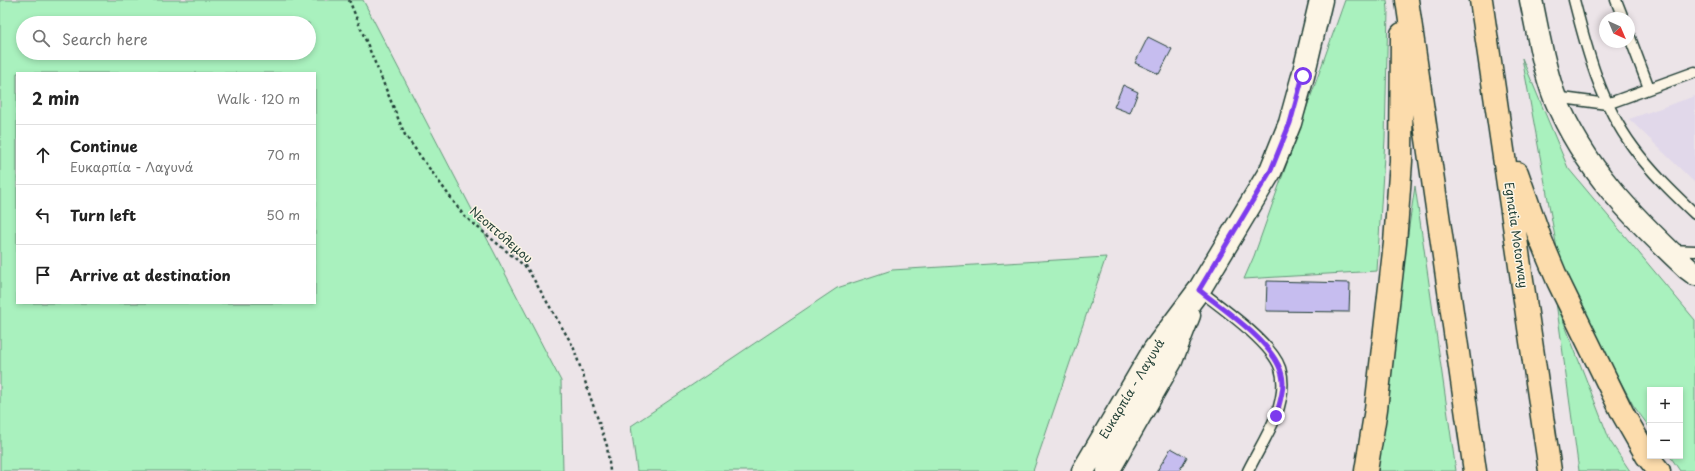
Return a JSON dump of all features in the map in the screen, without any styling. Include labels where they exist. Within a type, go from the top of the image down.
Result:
[{"type":"highway","points":[[1366,471],[1376,409],[1395,243],[1401,161],[1402,0]]},
{"type":"highway","points":[[1407,0],[1476,471]]},
{"type":"highway","name":"Egnatia Motorway","points":[[1481,0],[1550,471]]},
{"type":"highway","points":[[1500,126],[1540,238],[1558,281],[1624,414],[1647,456],[1659,471]]},
{"type":"street","name":"Ευκαρπία - Λαγυνά","points":[[1083,471],[1154,350],[1199,290],[1271,170],[1290,123],[1321,0]]},
{"type":"street","points":[[1531,0],[1542,51],[1555,97],[1580,148],[1596,173],[1633,216],[1668,250],[1693,268]]},
{"type":"street","name":"Ευκαρπία - Λαγυνά","points":[[1108,471],[1171,361],[1199,290]]},
{"type":"lane","points":[[1574,0],[1589,56],[1607,104],[1632,146],[1663,183],[1695,214]]},
{"type":"lane","points":[[1616,0],[1621,12]]},
{"type":"lane","points":[[1634,48],[1649,88]]},
{"type":"lane","points":[[1555,97],[1607,104],[1695,72]]},
{"type":"lane","points":[[1199,290],[1259,339],[1271,352],[1280,367],[1283,382],[1276,416],[1248,471]]},
{"type":"path","name":"Νεοπτόλεμου","points":[[348,0],[405,135],[464,216],[527,268],[573,346],[607,446],[610,471]]},
{"type":"shaded area","points":[[1695,96],[1695,183],[1629,119]]},
{"type":"green space","points":[[0,0],[363,0],[561,381],[563,471],[0,471]]},
{"type":"green space","points":[[1345,0],[1387,0],[1385,139],[1377,271],[1244,279],[1254,256]]},
{"type":"green space","points":[[1522,58],[1568,168],[1695,320],[1695,471],[1680,471],[1672,459],[1683,459],[1683,387],[1647,387],[1647,424],[1633,405],[1561,270]]},
{"type":"green space","points":[[1415,186],[1456,471],[1373,471]]},
{"type":"green space","points":[[1106,257],[1033,471],[637,471],[631,426],[837,288],[892,270]]},
{"type":"green space","points":[[1556,302],[1610,441],[1630,471],[1579,471]]},
{"type":"building","points":[[1148,37],[1172,49],[1159,74],[1135,63]]},
{"type":"building","points":[[1123,85],[1138,92],[1130,113],[1114,107]]},
{"type":"building","points":[[1267,281],[1350,283],[1349,312],[1266,311]]},
{"type":"building","points":[[1171,448],[1187,457],[1179,471],[1157,471]]},
{"type":"route","points":[[1276,416],[1283,382],[1280,367],[1271,352],[1259,339],[1199,290],[1271,170],[1290,123],[1303,76]]}]
